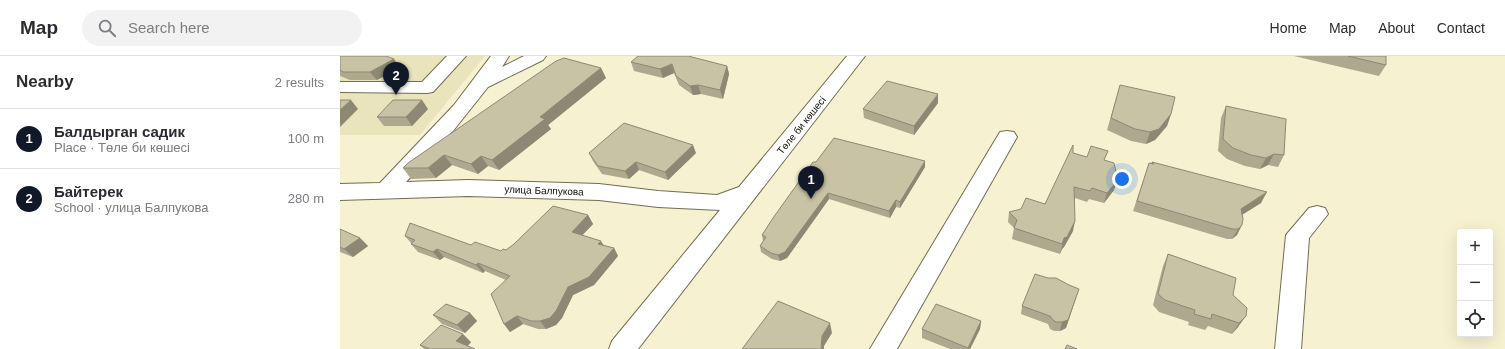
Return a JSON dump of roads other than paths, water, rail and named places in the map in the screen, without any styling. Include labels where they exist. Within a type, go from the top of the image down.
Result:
[{"type":"street","points":[[340,87],[427,88],[456,56]]},
{"type":"street","points":[[385,191],[418,158],[483,83],[500,56]]},
{"type":"street","points":[[483,83],[537,56]]},
{"type":"street","name":"Төле би көшесі","points":[[622,349],[856,56]]},
{"type":"street","points":[[883,349],[1007,137]]},
{"type":"street","name":"улица Балпукова","points":[[340,192],[468,188],[591,192],[718,203],[746,193]]},
{"type":"street","points":[[1288,349],[1298,235],[1317,214]]},
{"type":"place","name":"Байтерек","points":[[396,95]]},
{"type":"place","name":"Балдырган садик","points":[[811,199]]}]
